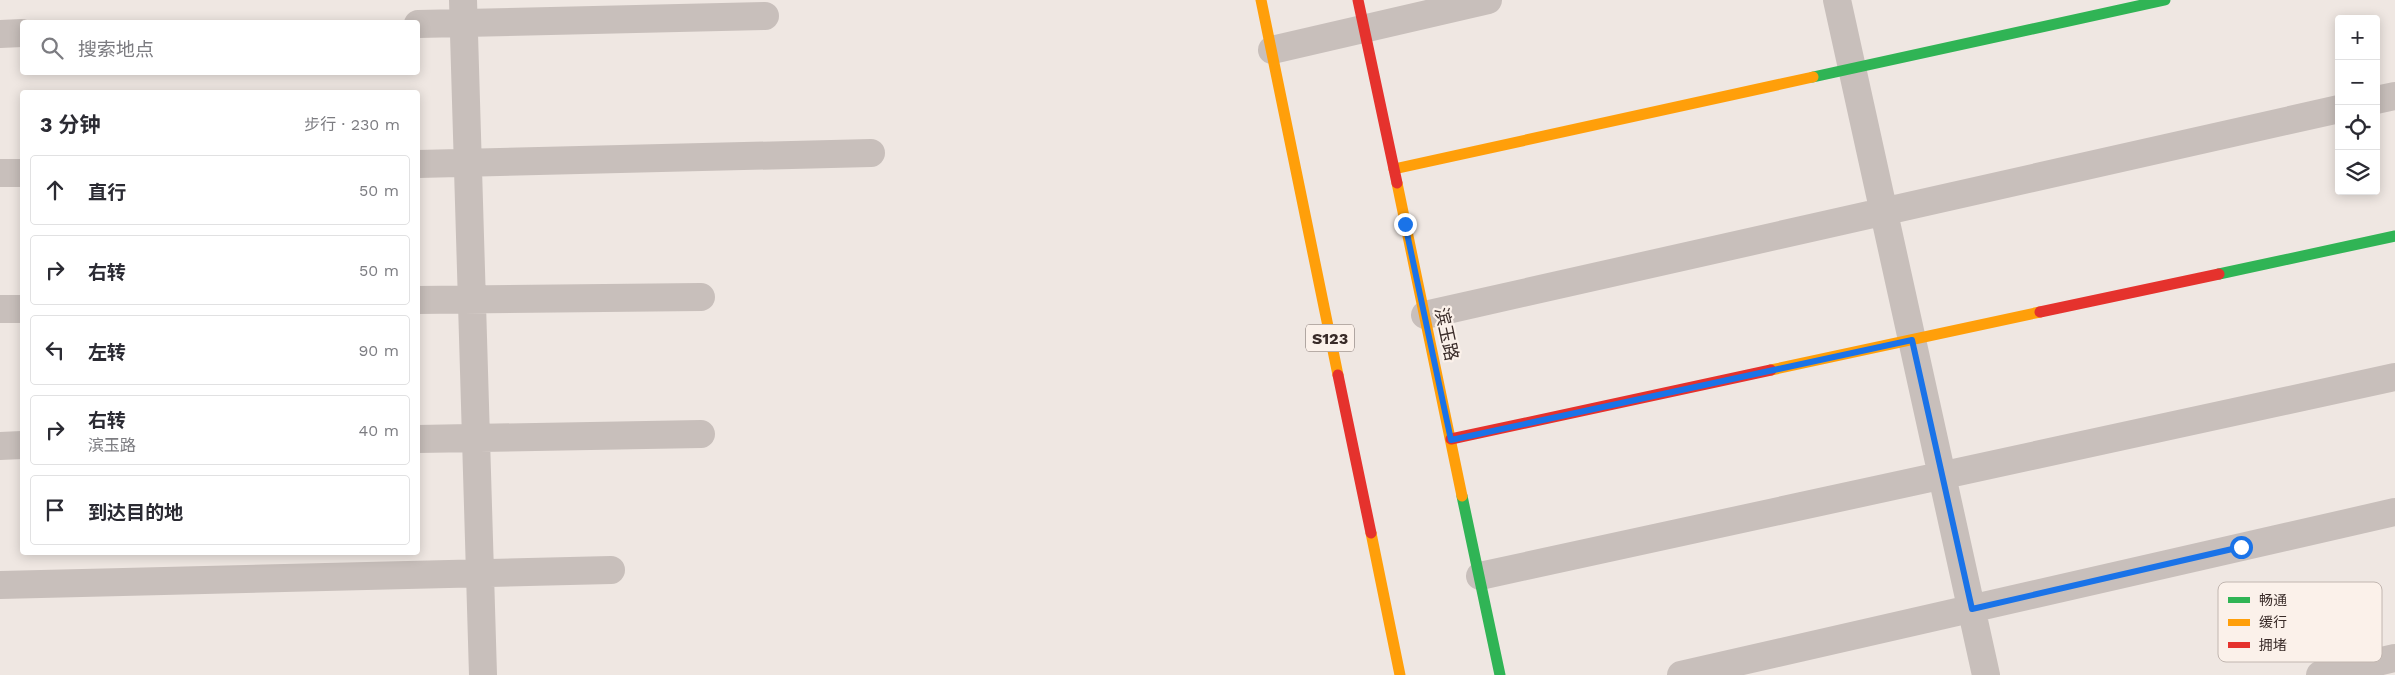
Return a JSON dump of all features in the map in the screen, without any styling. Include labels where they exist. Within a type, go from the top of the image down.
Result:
[{"type":"street","name":"S123","points":[[1261,0],[1400,675]]},
{"type":"street","name":"滨玉路","points":[[1358,0],[1500,675]]},
{"type":"street","points":[[1272,50],[1488,0]]},
{"type":"street","points":[[1837,0],[1986,675]]},
{"type":"street","points":[[1394,169],[2164,0]]},
{"type":"street","points":[[463,12],[483,675]]},
{"type":"street","points":[[420,23],[463,12],[766,16]]},
{"type":"street","points":[[0,34],[20,33]]},
{"type":"street","points":[[2380,99],[2395,96]]},
{"type":"street","points":[[1425,315],[2335,110]]},
{"type":"street","points":[[420,164],[871,154]]},
{"type":"street","points":[[0,173],[20,172]]},
{"type":"street","points":[[1451,440],[2395,236]]},
{"type":"street","points":[[420,300],[701,297]]},
{"type":"street","points":[[0,309],[20,309]]},
{"type":"street","points":[[1480,576],[2395,376]]},
{"type":"street","points":[[420,439],[701,434]]},
{"type":"street","points":[[0,446],[20,445]]},
{"type":"street","points":[[1681,675],[2395,512]]},
{"type":"street","points":[[0,586],[611,570]]},
{"type":"street","points":[[2382,661],[2395,658]]},
{"type":"street","points":[[2320,675],[2377,662]]},
{"type":"traffic: fast","points":[[1813,77],[2165,0]]},
{"type":"traffic: fast","points":[[2219,274],[2395,236]]},
{"type":"traffic: fast","points":[[1462,496],[1500,675]]},
{"type":"traffic: slow","points":[[1261,0],[1338,375]]},
{"type":"traffic: slow","points":[[1394,169],[1813,77]]},
{"type":"traffic: slow","points":[[1397,183],[1462,496]]},
{"type":"traffic: slow","points":[[1771,370],[2040,312]]},
{"type":"traffic: slow","points":[[1371,533],[1400,675]]},
{"type":"traffic: jam","points":[[1358,0],[1397,183]]},
{"type":"traffic: jam","points":[[2040,312],[2219,274]]},
{"type":"traffic: jam","points":[[1451,439],[1771,370]]},
{"type":"traffic: jam","points":[[1338,375],[1371,533]]},
{"type":"route","points":[[1405,224],[1451,440],[1912,340],[1972,609],[2241,547]]}]
